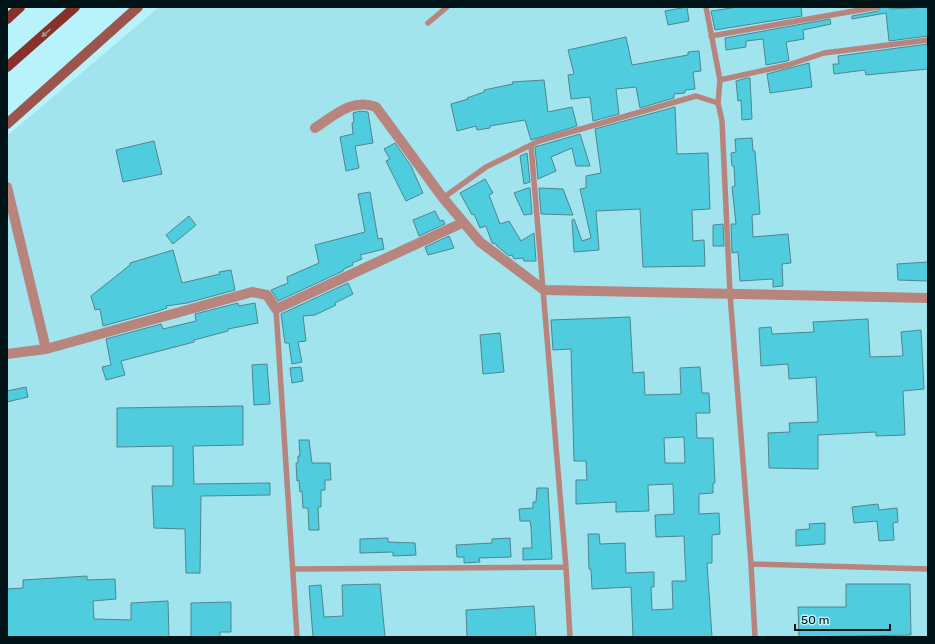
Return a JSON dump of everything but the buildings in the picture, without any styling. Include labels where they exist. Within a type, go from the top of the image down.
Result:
[{"type":"main road","points":[[7,19],[20,7]]},
{"type":"main road","points":[[7,67],[75,7]]},
{"type":"street","points":[[7,124],[138,7]]},
{"type":"street","points":[[315,128],[349,106],[365,103],[376,107],[462,223],[480,242],[544,290],[928,298]]},
{"type":"street","points":[[7,187],[46,349]]},
{"type":"street","points":[[7,354],[46,349],[252,292],[267,295],[276,309],[462,223]]},
{"type":"lane","points":[[428,22],[447,7]]},
{"type":"lane","points":[[706,7],[720,80],[718,103],[722,121],[730,294],[751,564],[755,637]]},
{"type":"lane","points":[[711,36],[877,7]]},
{"type":"lane","points":[[720,80],[788,65],[824,53],[928,40]]},
{"type":"lane","points":[[443,198],[486,167],[539,141],[696,96],[718,103]]},
{"type":"lane","points":[[531,145],[566,567],[570,637]]},
{"type":"lane","points":[[276,309],[294,569],[297,637]]},
{"type":"lane","points":[[751,564],[928,568]]},
{"type":"lane","points":[[294,569],[566,567]]},
{"type":"shaded area","points":[[159,7],[928,7],[928,637],[7,637],[7,136]]}]
